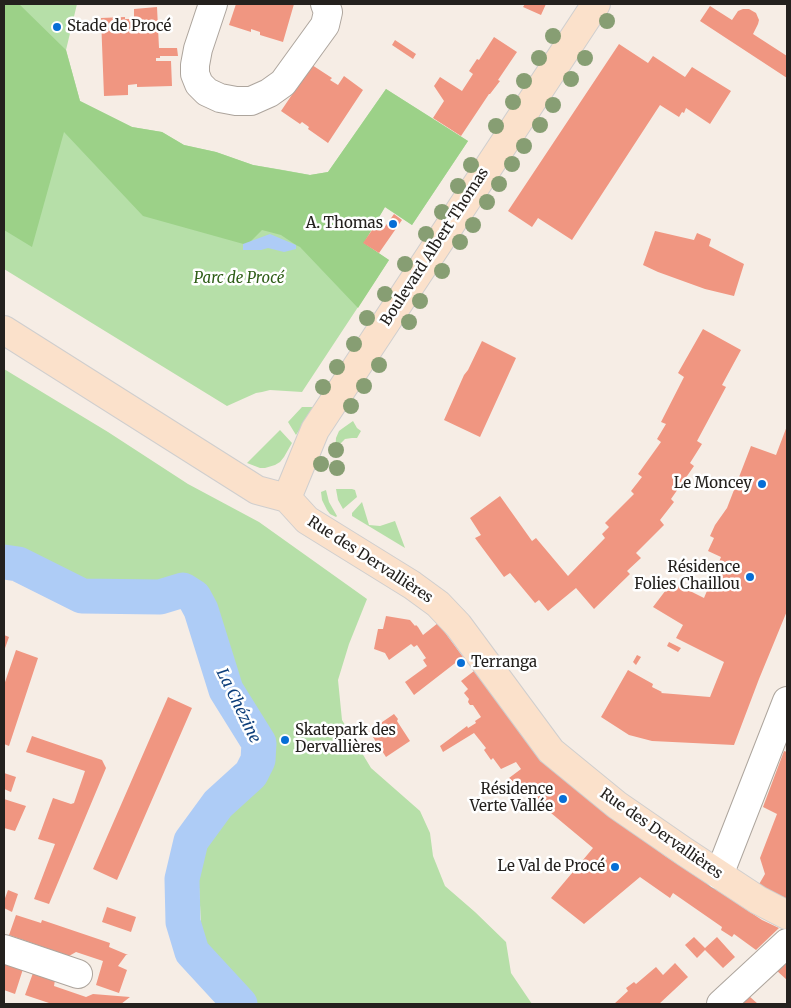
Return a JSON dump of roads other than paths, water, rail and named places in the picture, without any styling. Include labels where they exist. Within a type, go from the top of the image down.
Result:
[{"type":"main road","name":"Boulevard Albert Thomas","points":[[288,498],[315,430],[596,4]]},
{"type":"main road","points":[[4,330],[257,490],[288,498]]},
{"type":"main road","name":"Rue des Dervallières","points":[[288,498],[307,520],[412,585],[438,604],[458,624],[551,751],[617,804],[719,875],[758,900],[787,915]]},
{"type":"street","points":[[213,4],[198,49],[195,74],[199,84],[207,92],[220,98],[236,101],[251,101],[269,93],[283,83],[325,25],[328,12],[325,4]]},
{"type":"street","points":[[719,875],[787,701]]},
{"type":"street","points":[[721,1004],[787,943]]},
{"type":"street","points":[[4,949],[78,974]]},
{"type":"water","points":[[270,234],[296,245],[296,249],[284,252],[268,248],[243,250],[243,244]]},
{"type":"waterway","name":"La Chézine","points":[[4,562],[18,564],[82,596],[160,597],[183,590],[194,597],[201,610],[226,690],[259,743],[258,760],[251,774],[218,804],[191,841],[182,879],[183,922],[192,952],[240,1004]]},
{"type":"place","name":"Stade de Procé","points":[[57,27]]},
{"type":"place","name":"A. Thomas","points":[[393,224]]},
{"type":"place","name":"Le Moncey","points":[[762,484]]},
{"type":"place","name":"Résidence Folies Chaillou","points":[[750,577]]},
{"type":"place","name":"Terranga","points":[[461,663]]},
{"type":"place","name":"Skatepark des Dervallières","points":[[285,740]]},
{"type":"place","name":"Résidence Verte Vallée","points":[[563,799]]},
{"type":"place","name":"Le Val de Procé","points":[[615,867]]},
{"type":"park label","name":"Parc de Procé","points":[[239,279]]}]
